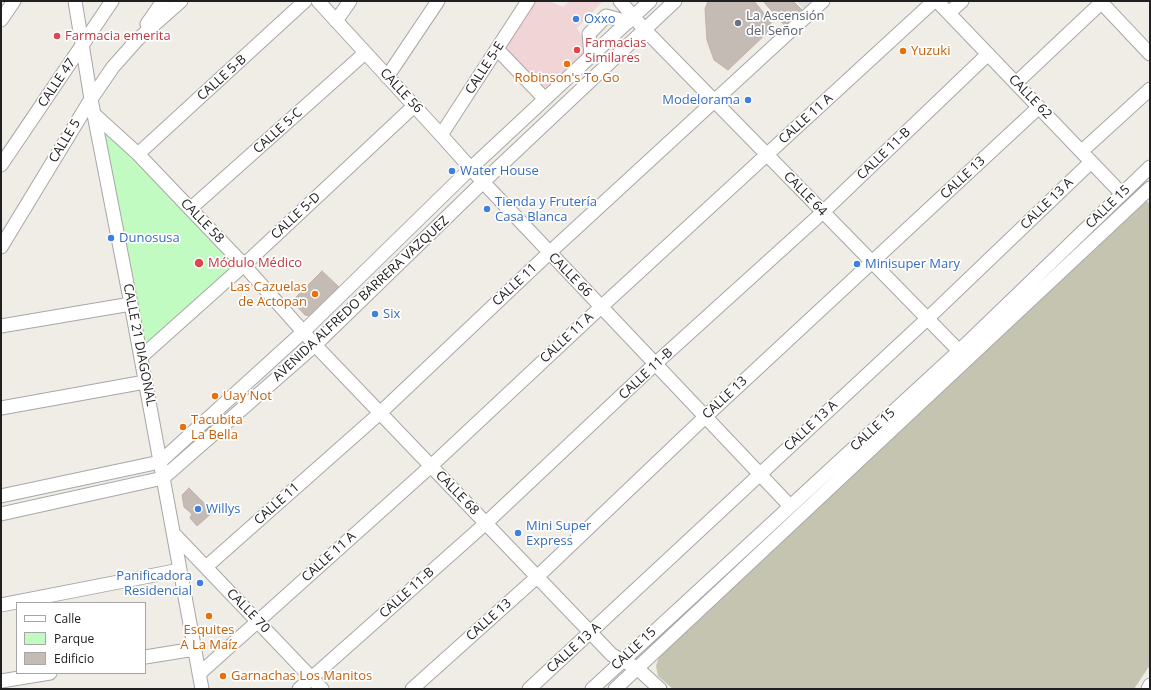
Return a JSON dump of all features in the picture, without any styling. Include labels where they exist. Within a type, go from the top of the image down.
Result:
[{"type":"street","points":[[1,20],[14,1]]},
{"type":"street","name":"CALLE 21 DIAGONAL","points":[[75,1],[91,99],[141,357],[202,689]]},
{"type":"street","name":"CALLE 47","points":[[1,165],[112,1]]},
{"type":"street","name":"CALLE 5","points":[[137,40],[163,1]]},
{"type":"street","name":"CALLE 5","points":[[1,247],[91,99],[113,67],[137,40],[181,1]]},
{"type":"street","name":"CALLE 5-B","points":[[138,154],[305,1]]},
{"type":"street","name":"CALLE 56","points":[[318,1],[483,182]]},
{"type":"street","points":[[336,21],[350,1]]},
{"type":"street","points":[[387,77],[438,1]]},
{"type":"street","name":"CALLE 5-E","points":[[441,135],[528,1]]},
{"type":"street","name":"CALLE 64","points":[[620,1],[631,19],[644,29],[963,355]]},
{"type":"street","name":"AVENIDA ALFREDO BARRERA VAZQUEZ","points":[[160,462],[304,331],[471,168],[650,1]]},
{"type":"street","name":"AVENIDA ALFREDO BARRERA VAZQUEZ","points":[[1,514],[163,478],[315,345],[483,182],[675,1]]},
{"type":"street","name":"CALLE 11","points":[[206,568],[380,413],[549,253],[823,1]]},
{"type":"street","name":"CALLE 11 A","points":[[199,674],[431,466],[601,307],[934,1]]},
{"type":"street","name":"CALLE 62","points":[[938,1],[1122,194]]},
{"type":"street","points":[[949,13],[962,1]]},
{"type":"street","points":[[1016,83],[1102,2],[1150,54]]},
{"type":"street","points":[[591,56],[589,34],[606,16],[631,19]]},
{"type":"street","points":[[497,49],[545,99]]},
{"type":"street","name":"CALLE 5-C","points":[[190,209],[365,53]]},
{"type":"street","name":"CALLE 11-B","points":[[299,689],[486,523],[656,364],[823,212],[988,54]]},
{"type":"street","points":[[1082,151],[1150,89]]},
{"type":"street","name":"CALLE 5-D","points":[[141,357],[244,265],[414,106]]},
{"type":"street","name":"CALLE 13","points":[[412,689],[537,576],[705,417],[1039,107]]},
{"type":"street","name":"CALLE 58","points":[[95,115],[138,154],[244,265],[304,331]]},
{"type":"street","name":"CALLE 13 A","points":[[529,689],[927,319],[1091,162]]},
{"type":"street","name":"CALLE 15","points":[[622,687],[637,668],[963,355],[1150,167]]},
{"type":"street","name":"CALLE 66","points":[[483,182],[790,506]]},
{"type":"street","name":"CALLE 15","points":[[592,689],[616,661],[1150,188]]},
{"type":"street","points":[[1,326],[131,304]]},
{"type":"street","name":"CALLE 68","points":[[304,331],[315,345],[537,576],[616,661]]},
{"type":"street","points":[[1,408],[145,382]]},
{"type":"street","points":[[1,496],[160,462]]},
{"type":"street","name":"CALLE 70","points":[[174,534],[322,689]]},
{"type":"street","points":[[16,602],[180,570]]},
{"type":"street","points":[[1,605],[16,602]]},
{"type":"street","points":[[146,657],[195,649]]},
{"type":"street","points":[[616,661],[637,668],[660,689]]},
{"type":"street","points":[[616,661],[622,687]]},
{"type":"street","points":[[1,681],[44,674]]},
{"type":"street","points":[[1148,689],[1150,685]]},
{"type":"shaded area","points":[[533,1],[549,1],[563,7],[570,1],[603,1],[577,28],[590,52],[547,96],[502,51]]},
{"type":"shaded area","points":[[796,1],[813,1],[804,9]]},
{"type":"shaded area","points":[[1146,199],[1150,205],[1150,665],[1134,689],[673,689],[658,676],[656,666],[659,657]]},
{"type":"green space","points":[[99,122],[242,263],[146,348],[134,286]]},
{"type":"building","points":[[708,1],[754,1],[771,22],[770,30],[728,70],[714,60],[707,40],[705,9]]},
{"type":"building","points":[[763,1],[793,1],[802,10],[785,26]]},
{"type":"building","name":"Las Cazuelas de Actopan","points":[[322,271],[339,287],[310,316],[305,315],[292,301]]},
{"type":"building","name":"Willys","points":[[189,488],[213,512],[197,526],[190,518],[192,514],[184,507],[182,495]]},
{"type":"place","name":"Oxxo","points":[[576,19]]},
{"type":"place","name":"La Ascensión del Señor","points":[[738,23]]},
{"type":"place","name":"Farmacia emerita","points":[[57,36]]},
{"type":"place","name":"Farmacias Similares","points":[[577,50]]},
{"type":"place","name":"Yuzuki","points":[[903,51]]},
{"type":"place","name":"Robinson's To Go","points":[[567,64]]},
{"type":"place","name":"Modelorama","points":[[748,100]]},
{"type":"place","name":"Water House","points":[[452,171]]},
{"type":"place","name":"Tienda y Frutería Casa Blanca","points":[[487,209]]},
{"type":"place","name":"Dunosusa","points":[[111,238]]},
{"type":"place","name":"Módulo Médico","points":[[199,263]]},
{"type":"place","name":"Minisuper Mary","points":[[857,264]]},
{"type":"place","name":"Las Cazuelas de Actopan","points":[[315,294]]},
{"type":"place","name":"Six","points":[[375,314]]},
{"type":"place","name":"Uay Not","points":[[215,396]]},
{"type":"place","name":"Tacubita La Bella","points":[[183,427]]},
{"type":"place","name":"Willys","points":[[198,509]]},
{"type":"place","name":"Mini Super Express","points":[[518,533]]},
{"type":"place","name":"Panificadora Residencial","points":[[200,583]]},
{"type":"place","name":"Esquites A La Maíz","points":[[209,616]]},
{"type":"place","name":"Garnachas Los Manitos","points":[[223,676]]}]
